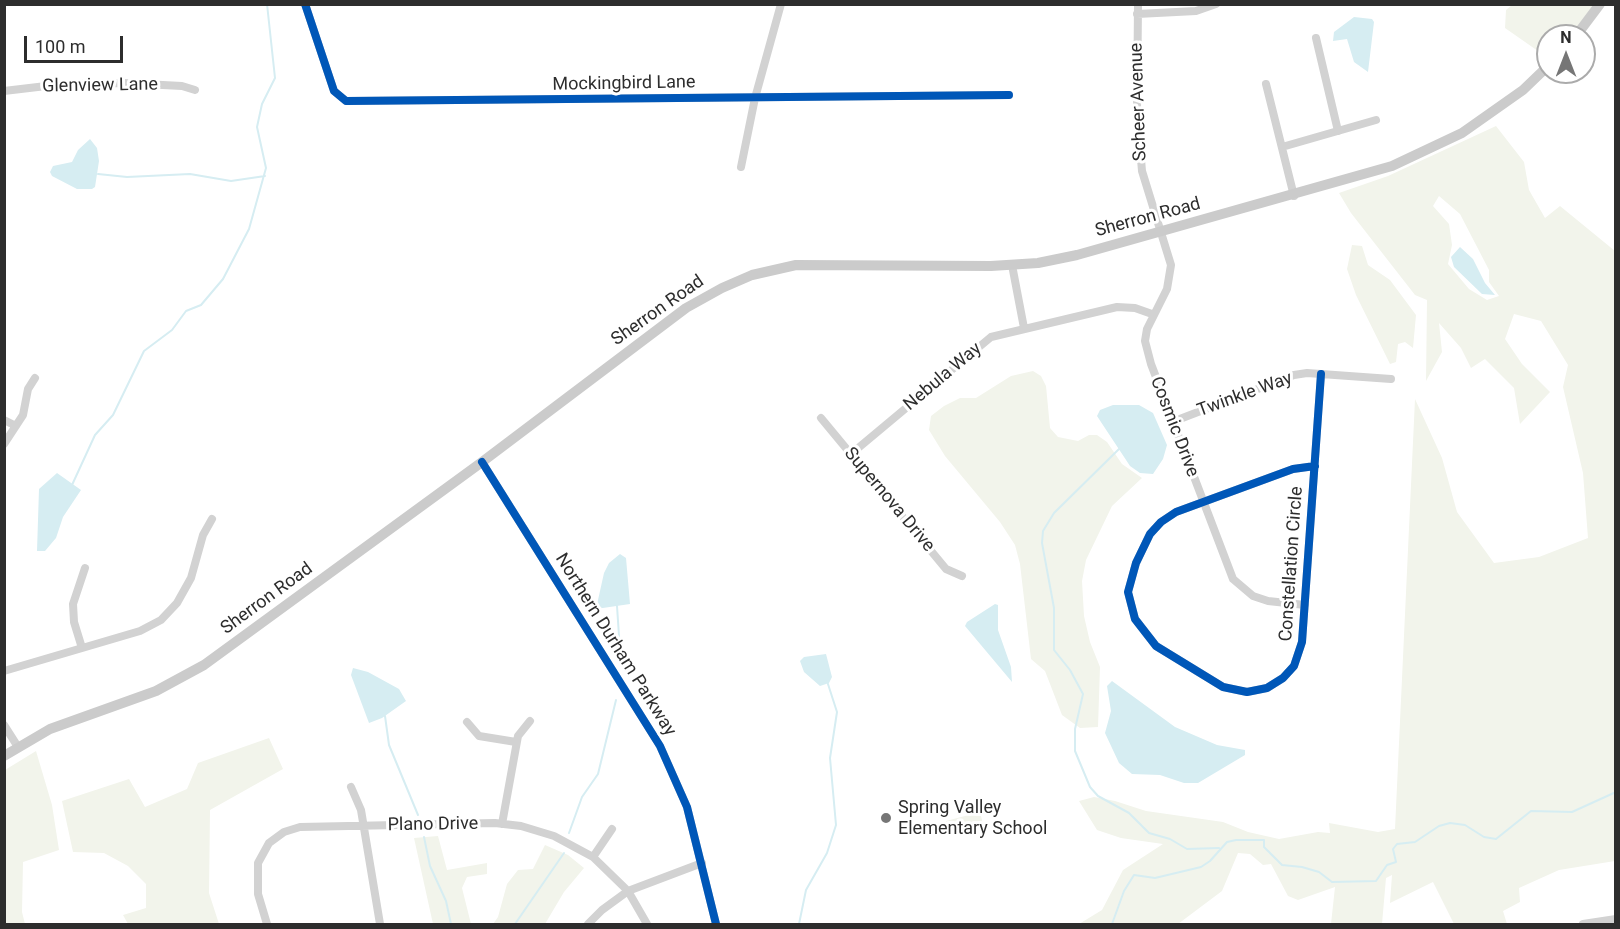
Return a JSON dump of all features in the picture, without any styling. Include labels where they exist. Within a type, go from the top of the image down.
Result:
[{"type":"main road","points":[[1585,24],[1600,4]]},
{"type":"main road","name":"Sherron Road","points":[[4,756],[58,726],[156,691],[204,665],[482,462],[686,308],[722,288],[752,275],[789,267],[825,264],[1012,265],[1056,260],[1372,174],[1442,143],[1504,104],[1536,76]]},
{"type":"street","name":"Mockingbird Lane","points":[[306,4],[334,91],[346,101],[1009,95]]},
{"type":"street","points":[[741,167],[755,98],[781,4]]},
{"type":"street","name":"Scheer Avenue","points":[[1138,4],[1137,112],[1142,171],[1163,232]]},
{"type":"street","points":[[1137,14],[1196,11],[1216,4]]},
{"type":"street","points":[[1316,38],[1338,131]]},
{"type":"street","name":"Glenview Lane","points":[[4,91],[63,84],[124,83],[162,84],[195,90]]},
{"type":"street","points":[[1266,84],[1294,196]]},
{"type":"street","points":[[1282,147],[1376,120]]},
{"type":"street","name":"Cosmic Drive","points":[[1163,232],[1171,272],[1167,289],[1152,314],[1145,341],[1147,353],[1202,502],[1227,567],[1243,590],[1268,601],[1305,605]]},
{"type":"street","points":[[1012,265],[1024,328]]},
{"type":"street","name":"Nebula Way","points":[[850,454],[985,341],[997,335],[1117,307],[1135,308],[1152,314]]},
{"type":"street","name":"Twinkle Way","points":[[1172,422],[1294,375],[1321,374],[1391,379]]},
{"type":"street","name":"Constellation Circle","points":[[1315,466],[1293,469],[1202,502],[1161,522],[1150,534],[1130,579],[1131,608],[1144,634],[1156,646],[1223,687],[1247,692],[1268,688],[1283,678],[1300,655],[1305,605],[1315,466],[1321,374]]},
{"type":"street","points":[[4,444],[24,415],[28,389],[35,378]]},
{"type":"street","name":"Supernova Drive","points":[[822,418],[946,569],[962,576]]},
{"type":"street","points":[[4,420],[16,426]]},
{"type":"street","name":"Northern Durham Parkway","points":[[482,462],[660,746],[687,807],[717,924]]},
{"type":"street","points":[[4,671],[140,632],[161,620],[177,603],[191,578],[203,535],[212,519]]},
{"type":"street","points":[[82,648],[74,622],[73,604],[86,568]]},
{"type":"street","points":[[502,824],[516,742],[530,721]]},
{"type":"street","points":[[467,722],[479,736],[516,742]]},
{"type":"street","points":[[4,725],[18,747]]},
{"type":"street","points":[[351,787],[358,802],[380,924]]},
{"type":"street","name":"Plano Drive","points":[[267,924],[260,905],[257,871],[261,855],[274,837],[300,827],[502,824],[554,836],[593,857],[628,891],[646,924]]},
{"type":"street","points":[[593,857],[612,829]]},
{"type":"street","points":[[588,924],[602,910],[628,891],[702,863]]},
{"type":"street","points":[[1583,924],[1616,919]]},
{"type":"shaded area","points":[[1512,5],[1596,5],[1581,24],[1536,24],[1536,50],[1505,28],[1506,10]]},
{"type":"shaded area","points":[[1496,126],[1524,162],[1529,190],[1545,218],[1560,206],[1615,251],[1615,861],[1559,870],[1519,888],[1520,902],[1503,911],[1507,924],[1454,924],[1433,882],[1390,903],[1392,875],[1386,878],[1382,924],[1331,924],[1335,887],[1298,900],[1288,896],[1271,864],[1263,865],[1250,854],[1238,853],[1222,891],[1178,924],[1079,924],[1102,910],[1123,870],[1163,844],[1121,838],[1097,830],[1079,801],[1094,797],[1146,811],[1223,822],[1248,832],[1279,839],[1318,832],[1330,833],[1329,823],[1378,832],[1395,829],[1415,399],[1442,458],[1457,512],[1494,563],[1539,557],[1588,538],[1583,473],[1563,387],[1568,365],[1541,321],[1514,314],[1505,339],[1522,364],[1550,392],[1520,424],[1514,388],[1485,359],[1471,368],[1461,348],[1439,323],[1442,352],[1426,381],[1427,300],[1415,295],[1351,213],[1339,193],[1388,176]],"holes":[[[1439,196],[1460,214],[1489,270],[1489,282],[1499,296],[1487,300],[1469,289],[1448,264],[1452,245],[1449,224],[1433,206]]]},
{"type":"shaded area","points":[[1352,245],[1362,246],[1368,265],[1390,280],[1416,315],[1413,348],[1405,342],[1398,344],[1396,362],[1390,364],[1356,295],[1347,269]]},
{"type":"shaded area","points":[[1033,371],[1041,376],[1046,386],[1050,428],[1058,437],[1078,441],[1089,435],[1097,435],[1107,442],[1122,464],[1142,478],[1112,506],[1086,560],[1082,581],[1084,616],[1090,642],[1100,667],[1098,727],[1080,728],[1062,715],[1045,671],[1031,659],[1020,564],[1015,545],[1000,522],[945,456],[929,430],[931,416],[944,406],[960,398],[976,398],[1011,376]]},
{"type":"shaded area","points":[[269,738],[283,769],[210,810],[209,893],[219,924],[128,924],[123,915],[146,908],[146,884],[128,866],[104,853],[73,852],[62,801],[129,779],[145,807],[187,789],[198,763]]},
{"type":"shaded area","points":[[36,751],[52,805],[59,850],[23,862],[22,912],[25,924],[5,924],[5,770]]},
{"type":"shaded area","points":[[980,812],[983,824],[949,832],[946,821]]},
{"type":"shaded area","points":[[438,836],[447,870],[487,863],[487,874],[467,877],[462,888],[471,924],[433,924],[414,838]]},
{"type":"shaded area","points":[[545,845],[568,855],[584,868],[564,892],[545,924],[493,924],[498,917],[507,884],[518,870],[533,869]]},
{"type":"water","points":[[1354,17],[1372,19],[1374,22],[1368,72],[1354,62],[1347,39],[1333,41],[1334,32]]},
{"type":"water","points":[[90,139],[97,148],[99,161],[95,187],[77,189],[52,176],[50,172],[53,166],[72,162],[78,150]]},
{"type":"water","points":[[1460,247],[1473,259],[1485,283],[1495,295],[1482,294],[1454,267],[1451,257]]},
{"type":"water","points":[[1113,405],[1139,405],[1153,413],[1167,445],[1163,459],[1153,474],[1140,473],[1130,466],[1097,416],[1100,410]]},
{"type":"water","points":[[57,473],[81,490],[63,517],[56,538],[45,551],[37,551],[39,489]]},
{"type":"water","points":[[620,554],[626,558],[630,604],[596,609],[604,573],[609,563]]},
{"type":"water","points":[[995,604],[998,605],[998,630],[1011,667],[1012,682],[965,626],[967,622]]},
{"type":"water","points":[[826,654],[832,677],[829,683],[820,686],[804,672],[800,661],[804,657]]},
{"type":"water","points":[[353,668],[368,672],[399,689],[406,701],[382,718],[369,723],[351,675]]},
{"type":"water","points":[[1112,681],[1175,727],[1217,745],[1245,750],[1245,755],[1198,783],[1184,783],[1160,775],[1132,774],[1119,763],[1105,733],[1111,711],[1107,686]]},
{"type":"waterway","points":[[72,485],[95,435],[113,415],[144,351],[172,330],[186,311],[201,305],[223,279],[249,229],[266,168],[257,127],[262,104],[275,78],[267,4]]},
{"type":"waterway","points":[[98,174],[127,177],[190,174],[231,181],[265,176]]},
{"type":"waterway","points":[[1119,449],[1054,513],[1043,531],[1042,543],[1054,608],[1054,650],[1070,670],[1083,694],[1075,729],[1075,751],[1090,787],[1098,796],[1129,813],[1149,833],[1170,839],[1187,849],[1219,848]]},
{"type":"waterway","points":[[617,606],[620,651]]},
{"type":"waterway","points":[[799,924],[806,890],[827,853],[836,825],[830,758],[837,712],[827,681]]},
{"type":"waterway","points":[[569,833],[582,797],[598,774],[616,700]]},
{"type":"waterway","points":[[385,716],[389,745],[418,815]]},
{"type":"waterway","points":[[1112,924],[1124,891],[1134,875],[1155,878],[1201,867],[1210,861],[1227,842],[1264,840],[1264,847],[1282,865],[1319,872],[1332,882],[1376,881],[1387,865],[1396,862],[1393,849],[1397,844],[1415,842],[1439,826],[1450,823],[1465,825],[1484,837],[1496,839],[1531,811],[1572,812],[1616,792]]},
{"type":"waterway","points":[[424,837],[430,866],[446,901],[451,924]]},
{"type":"waterway","points":[[515,924],[564,853]]},
{"type":"cycle path","points":[[305,4],[334,91],[346,101],[1009,95]]},
{"type":"cycle path","points":[[1315,466],[1293,469],[1176,512],[1161,522],[1150,534],[1136,563],[1128,592],[1135,619],[1156,646],[1223,687],[1247,692],[1267,688],[1283,678],[1294,666],[1302,642],[1321,374]]},
{"type":"cycle path","points":[[482,462],[660,746],[687,807],[716,924]]},
{"type":"place","name":"Spring Valley Elementary School","points":[[886,818]]}]
